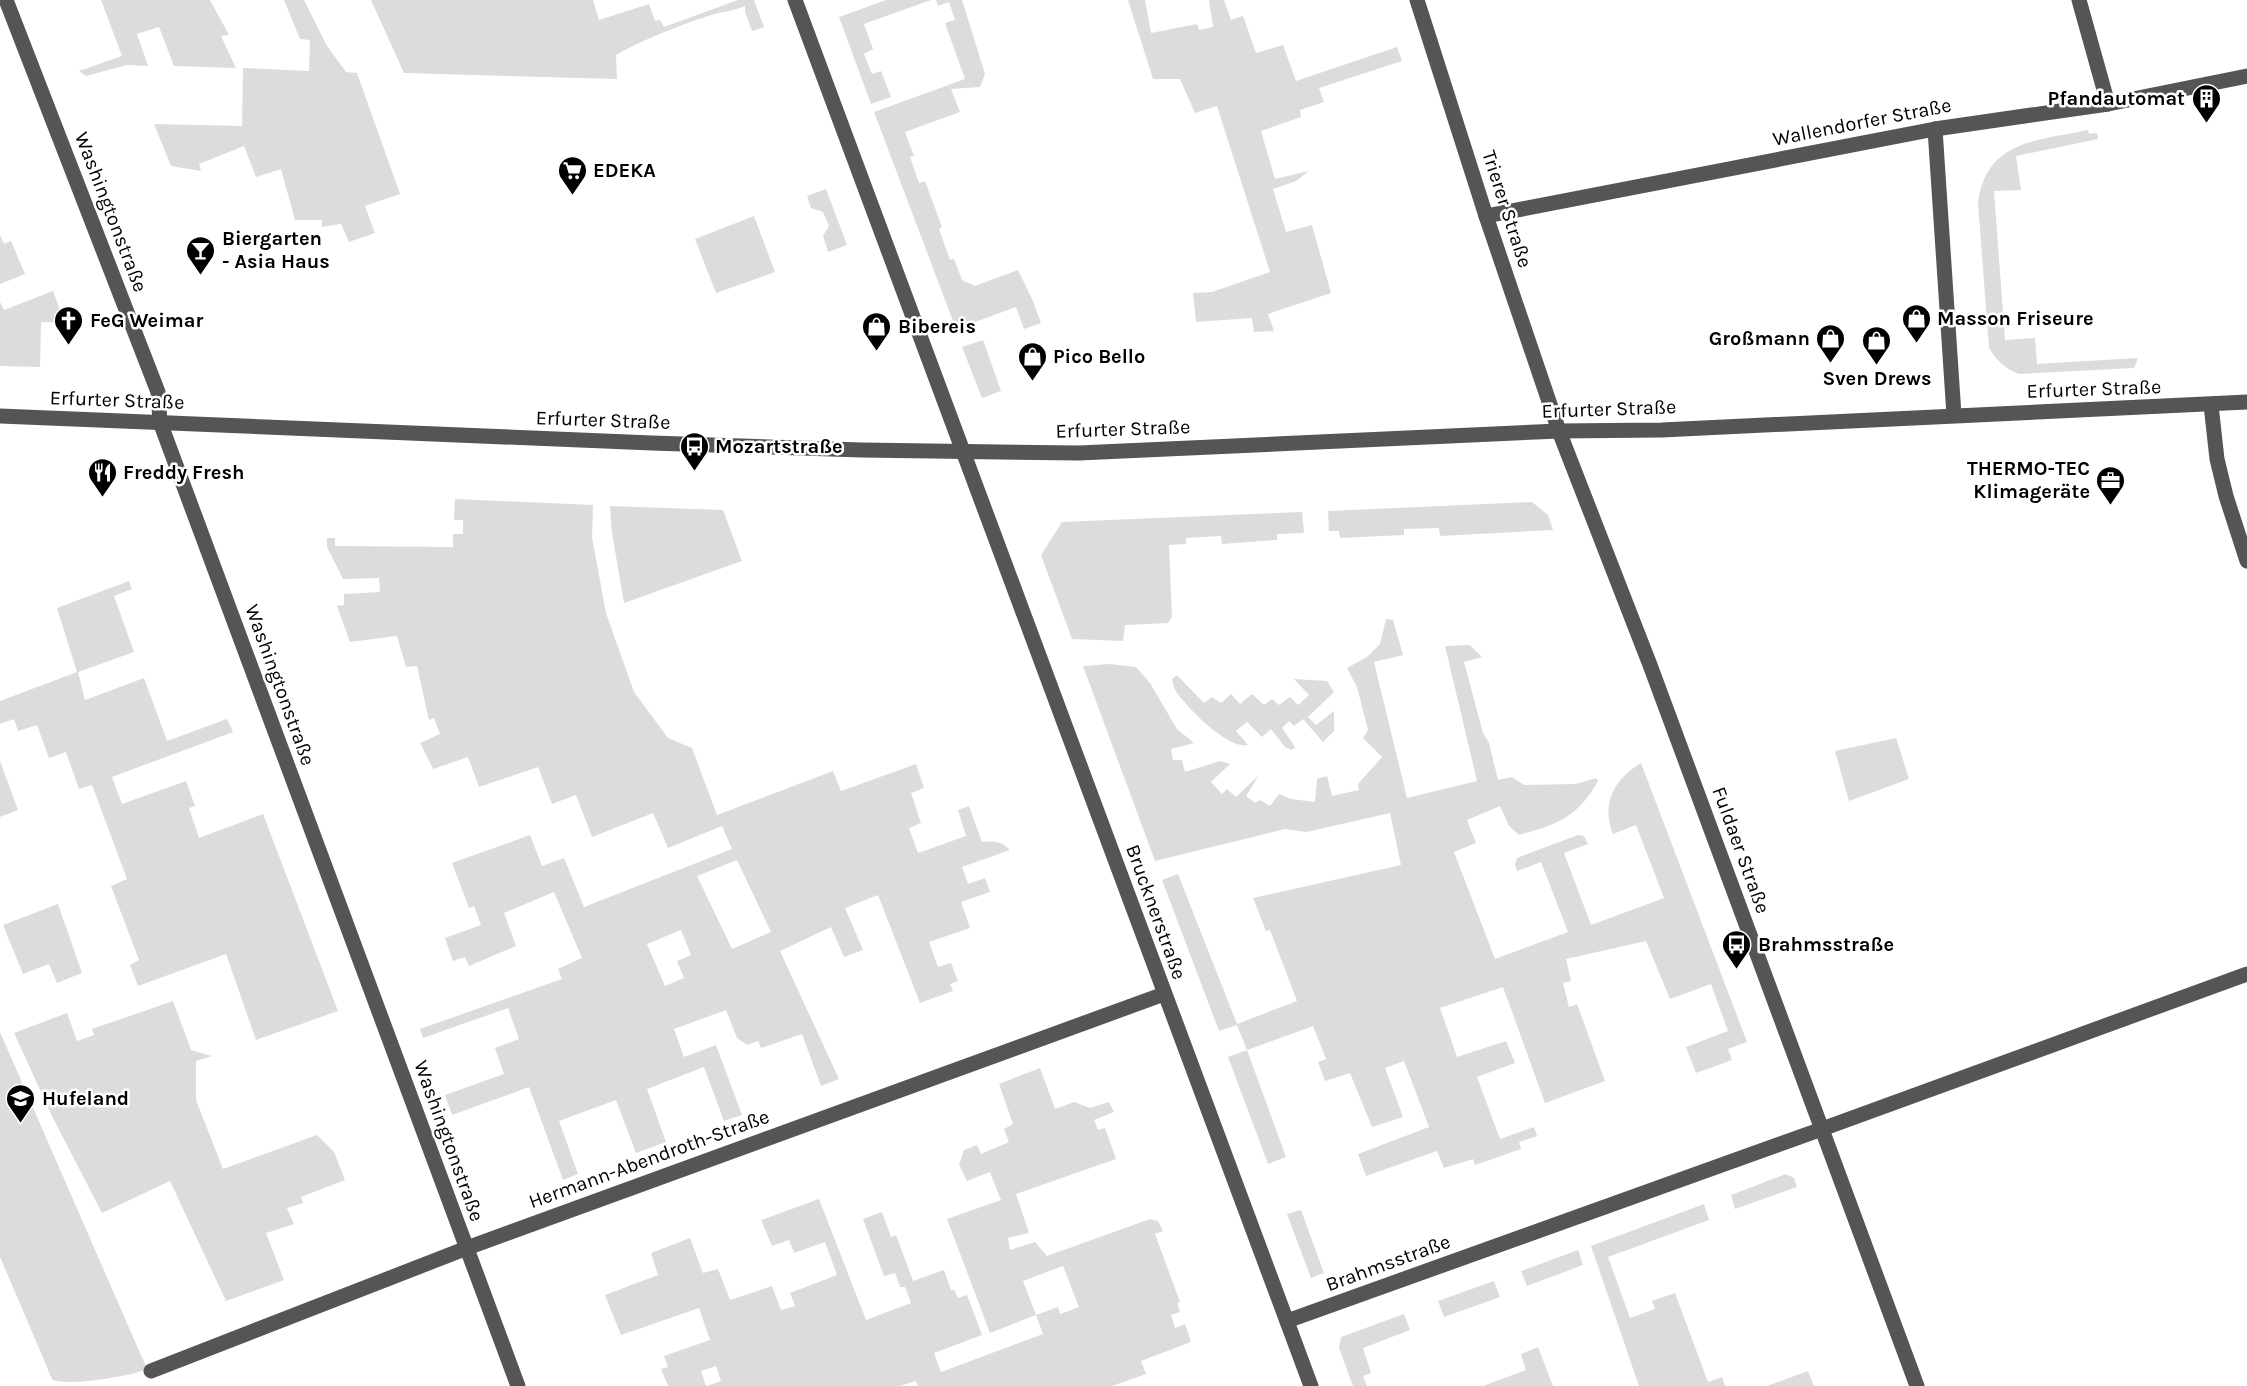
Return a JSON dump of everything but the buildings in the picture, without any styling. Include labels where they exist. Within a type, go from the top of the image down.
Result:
[{"type":"street","name":"Washingtonstraße","points":[[6,0],[158,392],[160,423],[518,1386]]},
{"type":"street","points":[[795,0],[964,452]]},
{"type":"street","name":"Trierer Straße","points":[[1417,0],[1486,216],[1559,431]]},
{"type":"street","points":[[2079,0],[2108,104]]},
{"type":"street","name":"Wallendorfer Straße","points":[[1486,216],[1935,129],[2108,104],[2247,76]]},
{"type":"street","points":[[1935,129],[1954,415]]},
{"type":"street","name":"Erfurter Straße","points":[[0,416],[652,443],[1079,453],[1559,431],[1662,430],[2247,402]]},
{"type":"street","points":[[2211,405],[2217,459],[2226,496],[2247,561]]},
{"type":"street","name":"Fuldaer Straße","points":[[1559,431],[1650,665],[1917,1386]]},
{"type":"street","name":"Brucknerstraße","points":[[964,452],[1311,1386]]},
{"type":"street","name":"Brahmsstraße","points":[[1287,1321],[1822,1130],[2247,974]]},
{"type":"street","name":"Hermann-Abendroth-Straße","points":[[151,1371],[467,1248],[1164,994]]},
{"type":"shaded area","points":[[101,0],[210,0],[229,35],[221,36],[236,68],[174,66],[159,27],[137,34],[148,66],[127,65],[86,76],[79,71],[122,56]]},
{"type":"shaded area","points":[[284,0],[304,0],[327,46],[346,72],[357,73],[400,194],[365,206],[375,233],[349,242],[341,224],[322,227],[322,220],[295,220],[281,169],[256,177],[244,146],[199,164],[201,171],[171,166],[154,124],[242,126],[243,68],[309,71],[310,40],[300,39]]},
{"type":"shaded area","points":[[371,0],[593,0],[599,20],[649,4],[655,21],[660,20],[664,27],[738,0],[754,0],[764,27],[752,31],[745,6],[693,21],[652,37],[616,55],[617,79],[404,73]]},
{"type":"shaded area","points":[[886,0],[931,0],[864,24],[873,49],[864,54],[872,74],[881,71],[891,97],[871,104],[839,17]]},
{"type":"shaded area","points":[[936,0],[962,0],[985,74],[980,87],[951,89],[960,112],[905,132],[914,156],[910,157],[919,183],[925,181],[942,227],[939,229],[950,260],[954,259],[962,280],[975,286],[1018,270],[1041,323],[1024,329],[1016,307],[956,329],[874,112],[965,79],[945,23],[955,20],[949,2],[938,6]]},
{"type":"shaded area","points":[[1128,0],[1145,0],[1151,33],[1197,24],[1199,30],[1213,27],[1209,0],[1224,0],[1231,20],[1243,16],[1256,53],[1283,45],[1296,81],[1397,47],[1402,61],[1319,88],[1324,102],[1300,110],[1301,117],[1261,131],[1275,179],[1309,171],[1296,181],[1273,189],[1286,232],[1312,225],[1331,293],[1268,314],[1274,331],[1254,332],[1252,318],[1196,322],[1193,293],[1212,292],[1270,272],[1217,106],[1195,113],[1180,79],[1153,79]]},
{"type":"shaded area","points":[[2088,130],[2089,134],[2097,133],[2098,139],[2016,156],[2021,190],[1994,191],[2005,340],[2035,338],[2037,364],[2138,358],[2134,368],[2019,374],[2001,364],[1989,348],[1978,202],[1983,182],[1992,166],[2003,155],[2017,147],[2033,141]]},
{"type":"shaded area","points":[[826,189],[847,245],[828,252],[823,236],[829,226],[823,212],[811,208],[807,196]]},
{"type":"shaded area","points":[[754,216],[775,272],[716,293],[695,239]]},
{"type":"shaded area","points":[[0,235],[4,244],[11,241],[25,274],[0,284]]},
{"type":"shaded area","points":[[53,291],[65,323],[41,322],[40,367],[0,366],[0,302],[4,310]]},
{"type":"shaded area","points":[[983,340],[1001,391],[982,398],[962,347]]},
{"type":"shaded area","points":[[455,499],[593,505],[592,537],[606,613],[634,692],[668,738],[692,748],[717,815],[833,771],[841,791],[916,764],[924,788],[911,793],[921,823],[909,828],[918,853],[966,836],[958,810],[969,806],[982,842],[997,842],[1010,850],[962,867],[968,884],[985,878],[990,892],[961,902],[970,928],[929,942],[938,967],[951,963],[958,981],[950,984],[953,991],[920,1003],[878,895],[845,908],[863,950],[844,957],[831,927],[780,951],[839,1079],[821,1086],[802,1034],[761,1048],[758,1041],[747,1045],[737,1038],[726,1010],[674,1029],[684,1057],[716,1045],[742,1115],[724,1121],[704,1067],[647,1089],[666,1142],[636,1153],[616,1100],[559,1121],[578,1174],[563,1180],[529,1087],[452,1115],[445,1095],[504,1074],[495,1048],[519,1039],[508,1008],[423,1038],[420,1029],[562,979],[558,969],[582,958],[554,892],[504,913],[516,946],[469,966],[465,957],[453,961],[445,938],[481,925],[474,906],[469,908],[452,863],[530,835],[542,866],[564,858],[584,907],[732,849],[722,826],[668,848],[653,813],[592,837],[576,795],[552,804],[538,767],[479,787],[468,757],[433,769],[420,743],[440,734],[434,718],[429,720],[417,666],[406,667],[397,636],[350,642],[337,606],[344,605],[344,594],[380,592],[379,578],[343,579],[327,547],[327,538],[335,538],[335,546],[453,547],[453,534],[463,534],[463,520],[454,520]],"holes":[[[737,860],[771,932],[732,949],[697,876]],[[681,930],[691,955],[677,961],[684,978],[665,986],[647,944]]]},
{"type":"shaded area","points":[[1532,502],[1548,515],[1553,530],[1440,536],[1439,528],[1404,529],[1404,535],[1340,538],[1339,531],[1329,531],[1328,511]]},
{"type":"shaded area","points":[[610,506],[723,510],[742,561],[624,603],[612,533]]},
{"type":"shaded area","points":[[1302,512],[1304,533],[1277,534],[1277,540],[1222,544],[1221,536],[1186,538],[1186,544],[1169,545],[1172,617],[1168,623],[1125,625],[1123,641],[1072,639],[1041,555],[1062,522]]},
{"type":"shaded area","points":[[129,581],[132,589],[114,596],[134,652],[78,672],[85,700],[144,678],[167,741],[227,719],[233,732],[112,777],[122,804],[186,781],[195,806],[189,808],[199,838],[263,814],[338,1011],[256,1040],[226,954],[138,986],[130,965],[139,960],[111,886],[127,879],[92,785],[79,789],[66,752],[49,758],[37,725],[18,731],[14,719],[0,724],[0,701],[77,672],[57,608]]},
{"type":"shaded area","points":[[1386,619],[1393,620],[1403,655],[1374,662],[1407,798],[1477,781],[1445,646],[1470,645],[1482,657],[1464,662],[1498,780],[1512,777],[1524,785],[1576,784],[1596,778],[1598,781],[1582,804],[1565,818],[1533,831],[1519,835],[1509,826],[1500,806],[1467,820],[1476,843],[1454,852],[1495,959],[1568,932],[1541,862],[1517,871],[1515,864],[1517,858],[1578,835],[1584,836],[1588,844],[1564,853],[1591,925],[1664,898],[1636,825],[1613,834],[1610,823],[1609,803],[1612,793],[1624,777],[1641,763],[1747,1042],[1728,1049],[1732,1060],[1696,1073],[1686,1047],[1728,1031],[1711,984],[1670,999],[1646,941],[1566,959],[1571,981],[1563,983],[1569,1007],[1577,1004],[1605,1081],[1545,1103],[1503,987],[1440,1008],[1457,1057],[1506,1041],[1515,1063],[1477,1077],[1500,1139],[1534,1127],[1537,1136],[1519,1142],[1521,1149],[1475,1165],[1473,1159],[1444,1168],[1437,1151],[1366,1176],[1358,1154],[1429,1127],[1404,1061],[1385,1068],[1403,1117],[1372,1127],[1350,1073],[1325,1081],[1318,1062],[1326,1059],[1313,1026],[1247,1050],[1237,1025],[1219,1031],[1162,880],[1178,874],[1237,1024],[1297,1001],[1270,930],[1266,931],[1253,898],[1401,865],[1390,813],[1306,832],[1285,829],[1155,861],[1083,666],[1110,664],[1136,667],[1150,683],[1177,729],[1194,743],[1171,749],[1173,760],[1182,760],[1185,772],[1220,761],[1230,764],[1211,782],[1222,794],[1227,789],[1236,797],[1259,775],[1246,796],[1255,803],[1260,800],[1270,806],[1279,794],[1291,799],[1315,802],[1317,779],[1327,776],[1332,796],[1359,790],[1358,784],[1382,757],[1363,738],[1368,730],[1357,687],[1347,668],[1367,657],[1380,644]]},
{"type":"shaded area","points":[[1177,675],[1204,703],[1212,697],[1221,703],[1231,694],[1240,704],[1252,694],[1264,705],[1272,699],[1279,705],[1290,697],[1298,705],[1309,695],[1294,679],[1327,681],[1334,692],[1308,717],[1316,725],[1334,711],[1334,731],[1323,742],[1303,719],[1294,726],[1289,721],[1282,728],[1295,747],[1292,750],[1285,747],[1271,729],[1262,737],[1247,722],[1236,731],[1248,745],[1240,745],[1220,735],[1190,708],[1174,688],[1172,679]]},
{"type":"shaded area","points":[[1896,738],[1909,779],[1849,801],[1835,751]]},
{"type":"shaded area","points":[[0,761],[18,810],[0,817]]},
{"type":"shaded area","points":[[58,904],[82,973],[57,983],[49,964],[23,974],[3,925]]},
{"type":"shaded area","points":[[173,1001],[191,1050],[212,1056],[196,1061],[196,1100],[223,1169],[317,1135],[334,1152],[345,1180],[301,1197],[303,1203],[287,1208],[294,1224],[266,1233],[284,1280],[226,1301],[170,1181],[102,1213],[53,1118],[14,1033],[67,1013],[77,1041],[94,1035],[92,1029]]},
{"type":"shaded area","points":[[0,1032],[147,1369],[113,1378],[72,1382],[53,1380],[49,1373],[0,1257]]},
{"type":"shaded area","points":[[1247,1050],[1286,1157],[1268,1164],[1228,1057]]},
{"type":"shaded area","points":[[1040,1068],[1055,1109],[1074,1102],[1090,1108],[1109,1102],[1114,1112],[1094,1120],[1098,1130],[1105,1128],[1116,1159],[1016,1194],[1029,1233],[1008,1238],[1010,1250],[1035,1242],[1047,1256],[1150,1219],[1158,1221],[1163,1231],[1155,1234],[1180,1302],[1177,1303],[1180,1312],[1171,1315],[1175,1328],[1185,1324],[1191,1342],[1141,1361],[1146,1374],[1112,1386],[918,1386],[916,1381],[900,1386],[707,1386],[721,1381],[716,1366],[701,1371],[706,1386],[668,1386],[661,1369],[668,1367],[664,1356],[710,1340],[699,1308],[621,1335],[605,1295],[658,1275],[651,1253],[690,1238],[703,1273],[718,1269],[730,1300],[772,1286],[781,1310],[795,1306],[790,1293],[837,1275],[825,1242],[794,1253],[789,1240],[772,1246],[761,1220],[819,1199],[866,1320],[911,1303],[905,1287],[900,1287],[895,1273],[884,1276],[863,1219],[882,1212],[891,1237],[896,1235],[913,1281],[944,1270],[951,1290],[954,1290],[958,1298],[967,1295],[982,1335],[934,1353],[941,1372],[1043,1334],[1036,1315],[990,1333],[947,1219],[1001,1200],[990,1172],[967,1181],[959,1164],[964,1150],[977,1145],[981,1154],[1009,1142],[1004,1129],[1013,1124],[999,1084]],"holes":[[[1063,1266],[1079,1307],[1060,1314],[1058,1307],[1036,1315],[1023,1281]]]},
{"type":"shaded area","points":[[1786,1174],[1794,1178],[1797,1187],[1735,1209],[1731,1195]]},
{"type":"shaded area","points":[[1704,1204],[1709,1220],[1608,1257],[1630,1318],[1655,1309],[1652,1301],[1675,1293],[1708,1382],[1722,1377],[1725,1386],[1639,1386],[1591,1246]]},
{"type":"shaded area","points":[[1301,1210],[1324,1273],[1311,1278],[1287,1214]]},
{"type":"shaded area","points":[[1578,1250],[1583,1265],[1527,1286],[1521,1271]]},
{"type":"shaded area","points":[[1494,1281],[1500,1297],[1444,1317],[1438,1301]]},
{"type":"shaded area","points":[[1404,1314],[1410,1330],[1363,1348],[1371,1373],[1363,1376],[1367,1386],[1353,1386],[1339,1348],[1341,1337]]},
{"type":"shaded area","points":[[1538,1347],[1553,1386],[1483,1386],[1526,1370],[1521,1354]]},
{"type":"shaded area","points":[[1808,1371],[1814,1386],[1767,1386]]},
{"type":"place","name":"Pfandautomat","points":[[2206,124]]},
{"type":"place","name":"EDEKA","points":[[572,196]]},
{"type":"place","name":"Biergarten - Asia Haus","points":[[201,276]]},
{"type":"place","name":"Masson Friseure","points":[[1916,344]]},
{"type":"place","name":"FeG Weimar","points":[[69,346]]},
{"type":"place","name":"Bibereis","points":[[877,352]]},
{"type":"place","name":"Großmann","points":[[1831,364]]},
{"type":"place","name":"Sven Drews","points":[[1877,366]]},
{"type":"place","name":"Pico Bello","points":[[1032,382]]},
{"type":"place","name":"Mozartstraße","points":[[694,472]]},
{"type":"place","name":"Freddy Fresh","points":[[102,498]]},
{"type":"place","name":"THERMO-TEC Klimageräte","points":[[2111,506]]},
{"type":"place","name":"Brahmsstraße","points":[[1737,970]]},
{"type":"place","name":"Hufeland","points":[[21,1124]]}]
